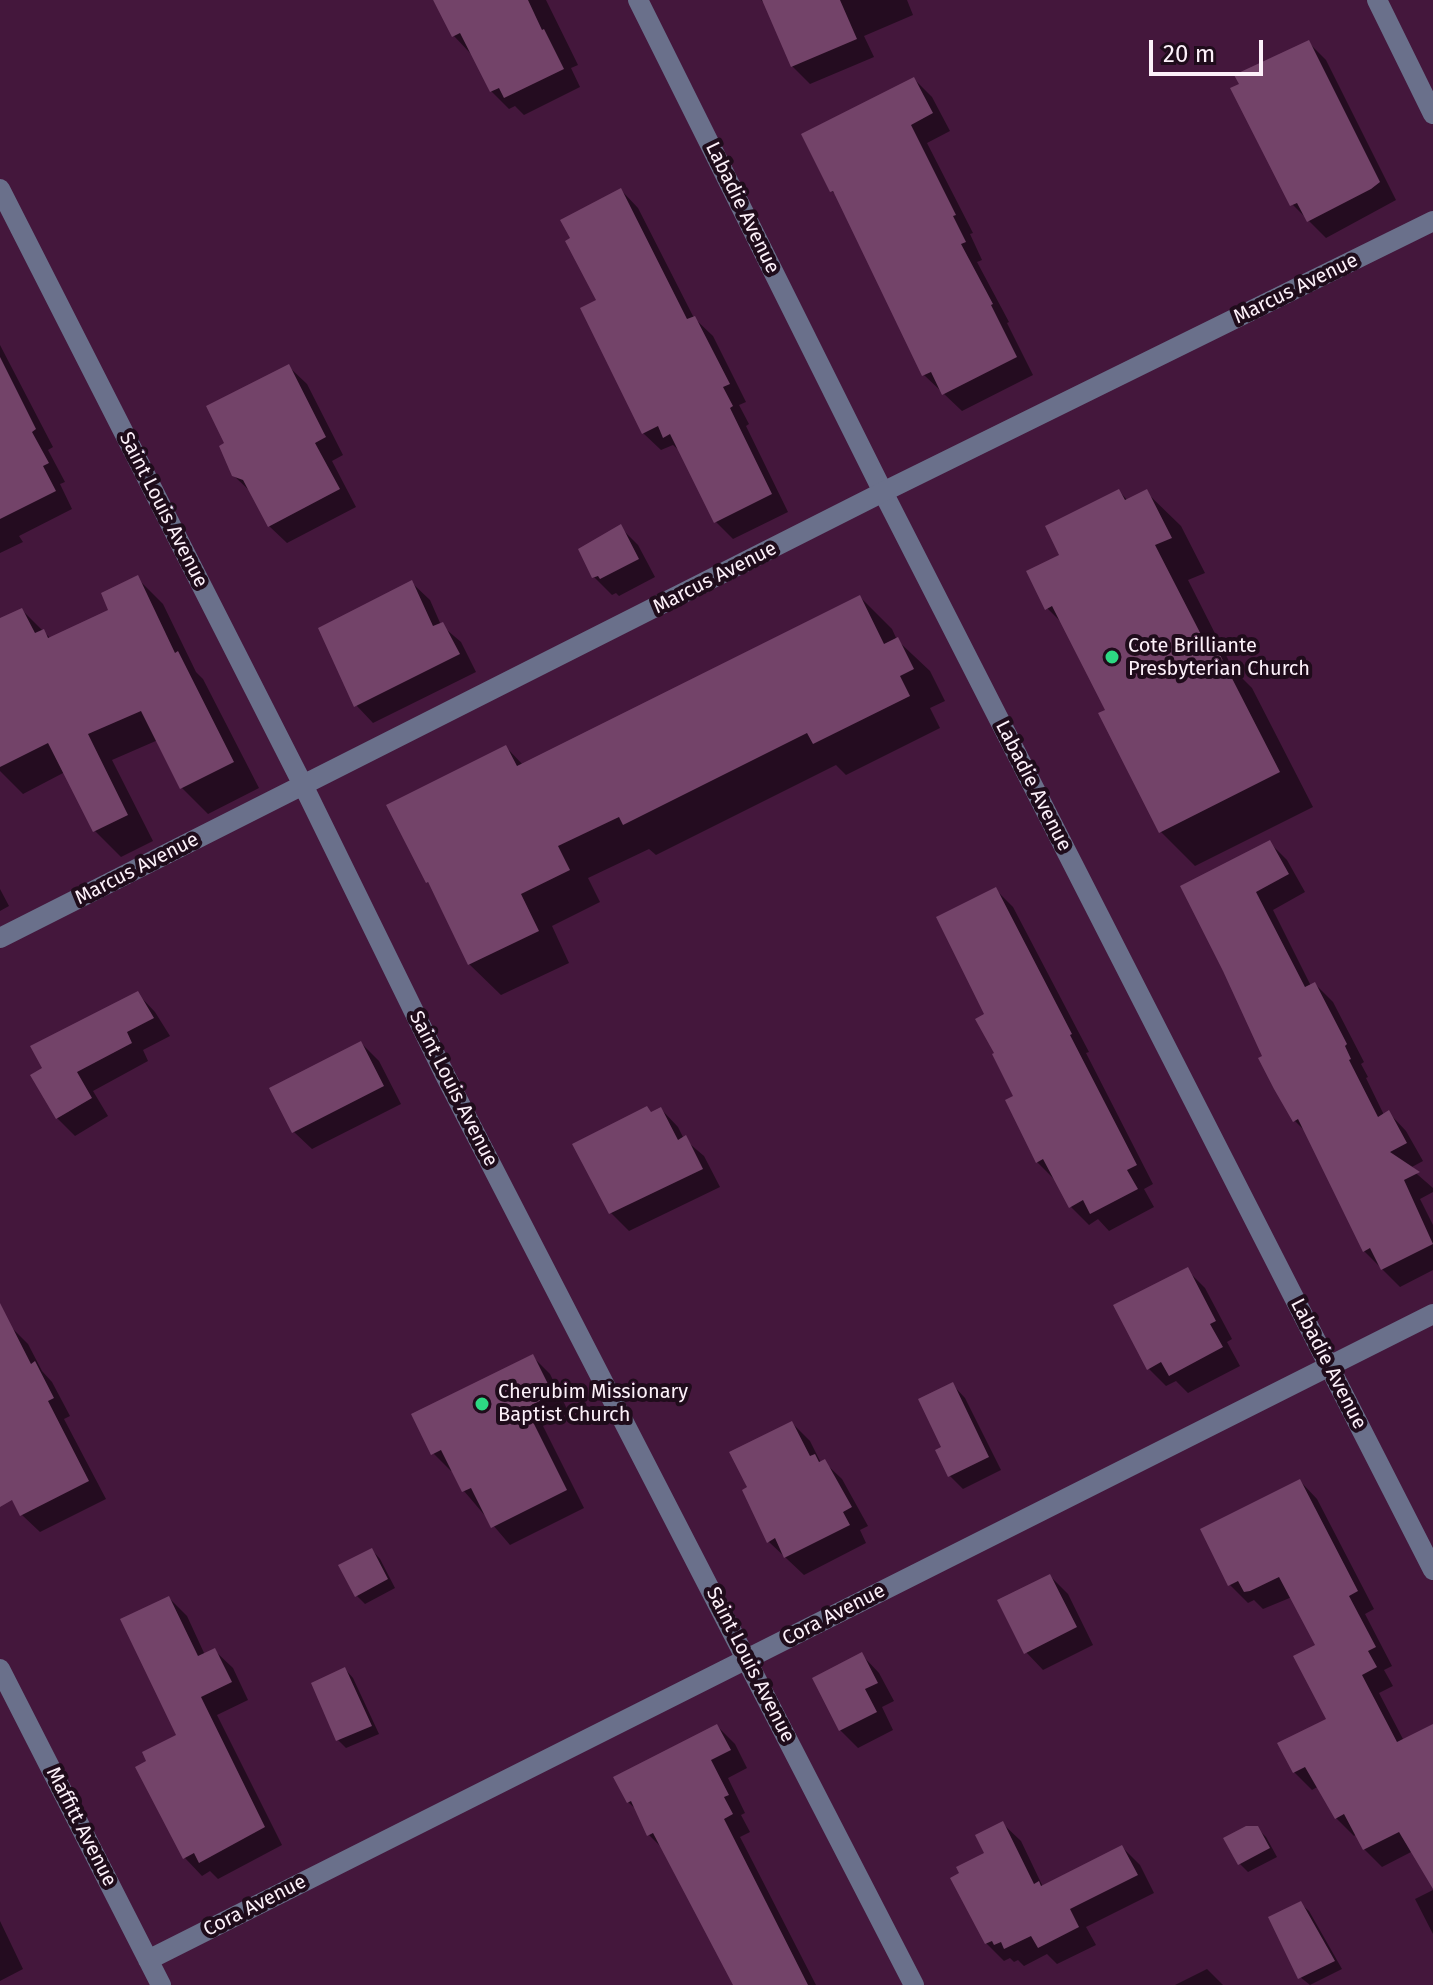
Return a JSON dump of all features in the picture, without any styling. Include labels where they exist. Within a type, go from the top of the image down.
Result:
[{"type":"street","name":"Labadie Avenue","points":[[638,0],[883,492],[1433,1570]]},
{"type":"street","points":[[1377,0],[1433,114]]},
{"type":"street","name":"Saint Louis Avenue","points":[[0,189],[304,787],[446,1077],[914,1985]]},
{"type":"street","name":"Marcus Avenue","points":[[0,938],[883,492],[1433,221]]},
{"type":"street","name":"Cora Avenue","points":[[148,1960],[1433,1314]]},
{"type":"street","name":"Maffitt Avenue","points":[[0,1669],[161,1985]]},
{"type":"building","points":[[433,0],[528,0],[564,69],[504,98],[499,88],[490,92],[460,33],[452,37]]},
{"type":"building","points":[[762,0],[840,0],[857,39],[791,67]]},
{"type":"building","points":[[1309,40],[1380,182],[1307,222],[1297,203],[1290,206],[1230,88],[1239,84],[1234,75]]},
{"type":"building","points":[[914,77],[933,113],[911,125],[956,215],[953,216],[966,242],[961,244],[1017,357],[942,395],[931,372],[922,376],[833,191],[830,192],[801,134]]},
{"type":"building","points":[[621,188],[687,319],[695,316],[730,384],[723,387],[733,406],[730,408],[772,494],[714,523],[670,434],[663,438],[658,426],[642,434],[580,308],[596,300],[565,241],[570,238],[560,220]]},
{"type":"building","points":[[0,357],[36,429],[32,432],[49,463],[43,466],[56,491],[0,519]]},
{"type":"building","points":[[289,364],[326,437],[315,443],[340,489],[268,527],[243,480],[232,476],[219,446],[224,443],[206,406]]},
{"type":"building","name":"Cote Brilliante Presbyterian Church","points":[[1119,489],[1125,500],[1147,489],[1172,538],[1155,545],[1211,654],[1218,651],[1280,772],[1159,833],[1098,713],[1105,710],[1052,606],[1045,610],[1026,571],[1059,555],[1045,526]]},
{"type":"building","points":[[621,524],[639,559],[600,579],[598,576],[592,578],[578,549]]},
{"type":"building","points":[[138,575],[175,653],[178,651],[234,762],[180,789],[141,711],[88,734],[128,815],[93,832],[48,743],[0,767],[0,618],[22,608],[35,633],[44,629],[48,638],[108,610],[101,593]]},
{"type":"building","points":[[412,580],[433,626],[443,622],[460,654],[354,707],[318,628]]},
{"type":"building","points":[[860,595],[884,644],[898,637],[914,669],[900,676],[910,696],[813,744],[807,733],[623,825],[619,817],[558,846],[570,870],[521,894],[539,931],[468,965],[386,805],[506,745],[517,766]]},
{"type":"building","points":[[1270,840],[1289,874],[1256,892],[1305,987],[1315,982],[1347,1044],[1349,1060],[1378,1117],[1389,1110],[1407,1143],[1390,1152],[1420,1172],[1404,1180],[1433,1244],[1381,1270],[1370,1248],[1363,1252],[1298,1119],[1293,1122],[1274,1089],[1223,971],[1180,886]]},
{"type":"building","points":[[996,887],[1137,1165],[1127,1170],[1138,1189],[1090,1214],[1083,1200],[1069,1208],[1043,1159],[1036,1163],[1005,1100],[1013,1096],[975,1019],[984,1014],[936,917]]},
{"type":"building","points":[[138,991],[154,1018],[127,1032],[132,1043],[77,1072],[92,1098],[56,1119],[30,1075],[42,1068],[30,1046]]},
{"type":"building","points":[[361,1041],[384,1086],[292,1133],[269,1088]]},
{"type":"building","points":[[647,1106],[651,1112],[661,1107],[678,1140],[686,1135],[703,1169],[609,1214],[572,1144]]},
{"type":"building","points":[[1188,1267],[1216,1321],[1210,1324],[1223,1347],[1169,1376],[1161,1362],[1147,1370],[1113,1305]]},
{"type":"building","points":[[0,1303],[31,1364],[35,1361],[54,1398],[48,1401],[89,1481],[20,1516],[12,1500],[0,1507]]},
{"type":"building","points":[[533,1354],[553,1394],[526,1408],[567,1490],[491,1528],[471,1488],[462,1492],[441,1450],[431,1455],[411,1414]]},
{"type":"building","points":[[953,1382],[989,1457],[948,1477],[935,1450],[941,1447],[918,1399]]},
{"type":"building","points":[[792,1421],[810,1456],[815,1454],[819,1462],[825,1459],[852,1507],[843,1512],[850,1525],[784,1558],[775,1538],[767,1543],[742,1490],[747,1487],[729,1452]]},
{"type":"building","points":[[1300,1479],[1358,1591],[1349,1596],[1376,1647],[1368,1651],[1377,1667],[1362,1675],[1397,1742],[1433,1724],[1433,1889],[1399,1832],[1363,1850],[1344,1814],[1335,1819],[1305,1767],[1293,1773],[1277,1743],[1326,1719],[1293,1656],[1315,1645],[1279,1577],[1250,1591],[1244,1592],[1238,1581],[1228,1586],[1200,1529]]},
{"type":"building","points":[[372,1548],[388,1579],[355,1597],[338,1565]]},
{"type":"building","points":[[1050,1574],[1077,1627],[1024,1654],[997,1600]]},
{"type":"building","points":[[169,1596],[198,1656],[215,1648],[232,1682],[201,1697],[265,1827],[199,1863],[194,1853],[183,1859],[135,1767],[146,1761],[142,1752],[176,1735],[120,1619]]},
{"type":"building","points":[[862,1652],[878,1683],[865,1689],[877,1712],[839,1731],[812,1678]]},
{"type":"building","points":[[345,1667],[372,1726],[336,1741],[311,1683]]},
{"type":"building","points":[[717,1724],[731,1750],[711,1760],[729,1795],[724,1797],[733,1814],[724,1819],[808,1985],[733,1985],[653,1833],[647,1836],[631,1801],[627,1803],[613,1777]]},
{"type":"building","points":[[1003,1821],[1034,1884],[1039,1881],[1041,1886],[1122,1845],[1138,1875],[1070,1909],[1079,1927],[1038,1948],[1031,1936],[1004,1949],[1001,1942],[985,1944],[950,1878],[959,1873],[956,1867],[984,1853],[975,1835]]},
{"type":"building","points":[[1246,1826],[1258,1826],[1270,1848],[1238,1865],[1223,1838]]},
{"type":"building","points":[[1301,1901],[1335,1961],[1298,1979],[1268,1917]]},
{"type":"place","name":"Cote Brilliante Presbyterian Church","points":[[1112,657]]},
{"type":"place","name":"Cherubim Missionary Baptist Church","points":[[482,1404]]}]
